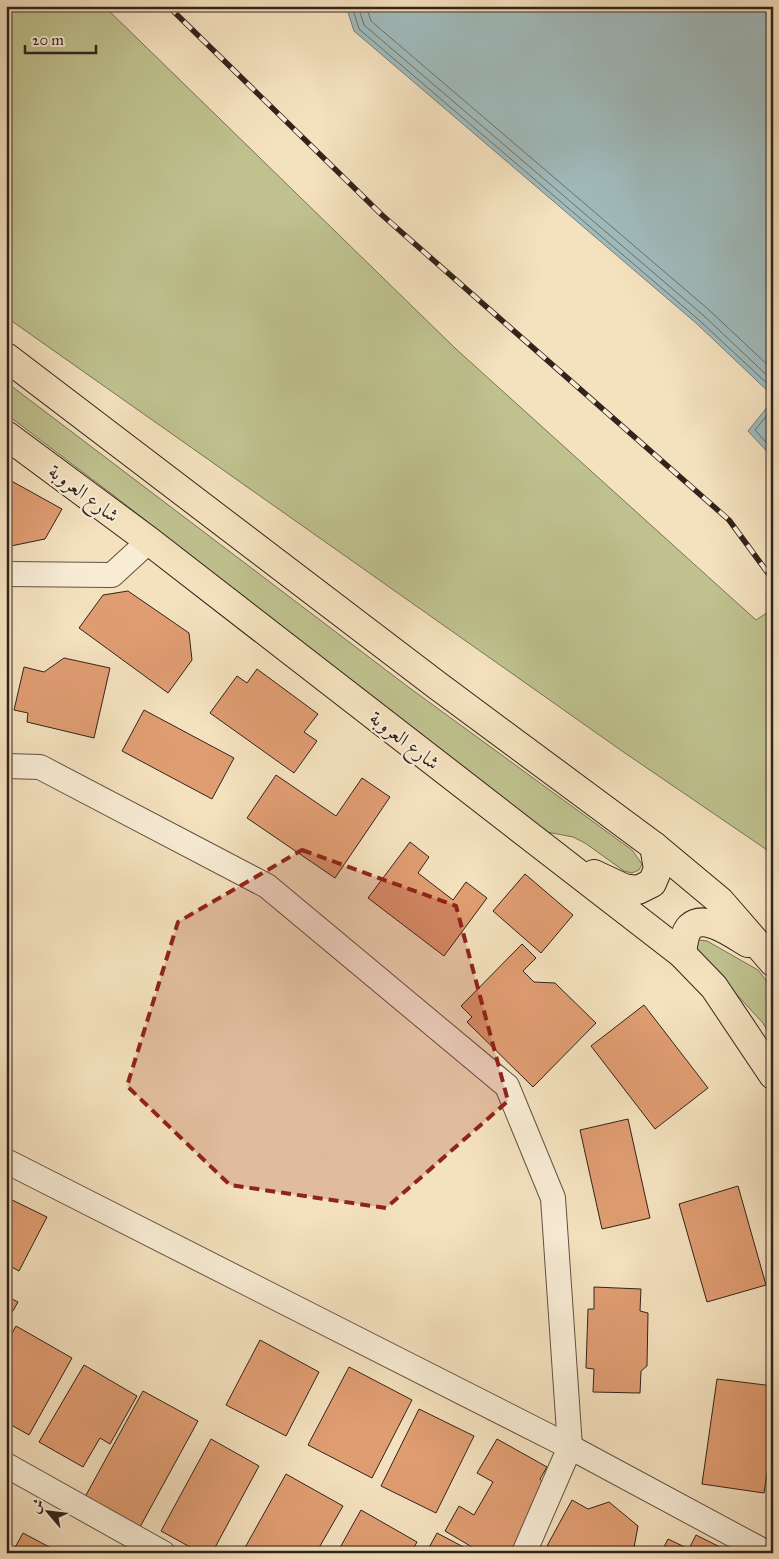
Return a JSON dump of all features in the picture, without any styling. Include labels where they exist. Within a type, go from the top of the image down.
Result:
[{"type":"main road","points":[[6,357],[438,686],[654,846],[720,901],[770,958]]},
{"type":"main road","name":"شارع العروبة","points":[[6,435],[148,541],[682,954],[714,987],[773,1075]]},
{"type":"main road","points":[[560,860],[624,888],[638,890],[652,883],[658,869],[654,846]]},
{"type":"main road","points":[[682,954],[686,935],[690,927],[700,922],[712,923],[770,958]]},
{"type":"street","points":[[6,574],[112,576],[148,541]]},
{"type":"street","points":[[6,766],[40,767],[267,886],[507,1086],[554,1198],[570,1446],[524,1553]]},
{"type":"street","points":[[6,1161],[570,1446],[767,1553]]},
{"type":"street","points":[[6,1465],[163,1553]]},
{"type":"highlighted area","points":[[302,850],[456,906],[508,1101],[386,1208],[230,1185],[127,1086],[178,922]]},
{"type":"green space","points":[[6,6],[104,6],[456,349],[756,620],[773,609],[773,854],[622,751],[6,317]]},
{"type":"green space","points":[[6,382],[411,689],[632,850],[642,864],[639,870],[632,873],[624,871],[585,843],[573,837],[547,832],[6,414]]},
{"type":"green space","points":[[699,940],[707,941],[758,970],[773,989],[773,1041],[763,1023],[701,956],[695,945]]},
{"type":"water","points":[[346,6],[773,6],[773,396],[696,323],[354,31]]},
{"type":"water","points":[[773,400],[773,458],[748,431]]},
{"type":"building","points":[[6,478],[62,509],[45,539],[6,547]]},
{"type":"building","points":[[128,591],[189,633],[192,660],[168,693],[79,628],[103,595]]},
{"type":"building","points":[[64,658],[110,668],[94,738],[27,722],[28,713],[14,710],[24,667],[44,672]]},
{"type":"building","points":[[257,669],[318,714],[304,732],[317,741],[294,773],[210,713],[237,676],[247,683]]},
{"type":"building","points":[[144,710],[234,758],[212,799],[122,751]]},
{"type":"building","points":[[276,775],[336,816],[362,778],[390,797],[335,878],[247,818]]},
{"type":"building","points":[[410,842],[429,857],[418,873],[453,900],[466,882],[487,898],[444,956],[368,898]]},
{"type":"building","points":[[525,874],[573,915],[541,953],[493,911]]},
{"type":"building","points":[[522,944],[536,958],[523,971],[534,982],[555,983],[596,1023],[533,1087],[467,1022],[472,1017],[461,1006]]},
{"type":"building","points":[[644,1005],[708,1088],[655,1129],[591,1046]]},
{"type":"building","points":[[628,1119],[650,1218],[602,1229],[580,1130]]},
{"type":"building","points":[[738,1186],[766,1285],[707,1302],[679,1204]]},
{"type":"building","points":[[6,1197],[47,1217],[19,1271],[6,1264]]},
{"type":"building","points":[[594,1287],[641,1289],[640,1311],[648,1313],[647,1366],[641,1371],[640,1393],[593,1392],[594,1369],[586,1368],[588,1309],[594,1309]]},
{"type":"building","points":[[6,1296],[18,1302],[6,1323]]},
{"type":"building","points":[[16,1326],[72,1358],[29,1435],[6,1422],[6,1344]]},
{"type":"building","points":[[260,1340],[319,1372],[286,1436],[226,1405]]},
{"type":"building","points":[[84,1365],[137,1396],[110,1444],[100,1438],[83,1467],[39,1442]]},
{"type":"building","points":[[349,1367],[412,1400],[372,1478],[308,1445]]},
{"type":"building","points":[[717,1379],[773,1386],[773,1434],[764,1493],[702,1484]]},
{"type":"building","points":[[143,1391],[198,1421],[140,1527],[85,1497]]},
{"type":"building","points":[[419,1409],[474,1436],[436,1513],[381,1486]]},
{"type":"building","points":[[211,1439],[259,1466],[212,1553],[201,1553],[161,1531]]},
{"type":"building","points":[[497,1439],[547,1467],[540,1479],[548,1488],[511,1553],[482,1553],[445,1531],[459,1506],[474,1515],[493,1482],[477,1473]]},
{"type":"building","points":[[286,1474],[343,1506],[316,1553],[242,1553]]},
{"type":"building","points":[[572,1500],[588,1509],[609,1502],[638,1526],[633,1553],[559,1553],[547,1546]]},
{"type":"building","points":[[361,1510],[417,1542],[411,1553],[337,1553]]},
{"type":"building","points":[[23,1533],[55,1550],[54,1553],[12,1553]]},
{"type":"building","points":[[437,1533],[475,1553],[426,1553]]},
{"type":"building","points":[[696,1535],[720,1547],[717,1553],[661,1553],[668,1539],[689,1549]]},
{"type":"railway","points":[[168,6],[382,215],[729,520],[773,580]]}]
